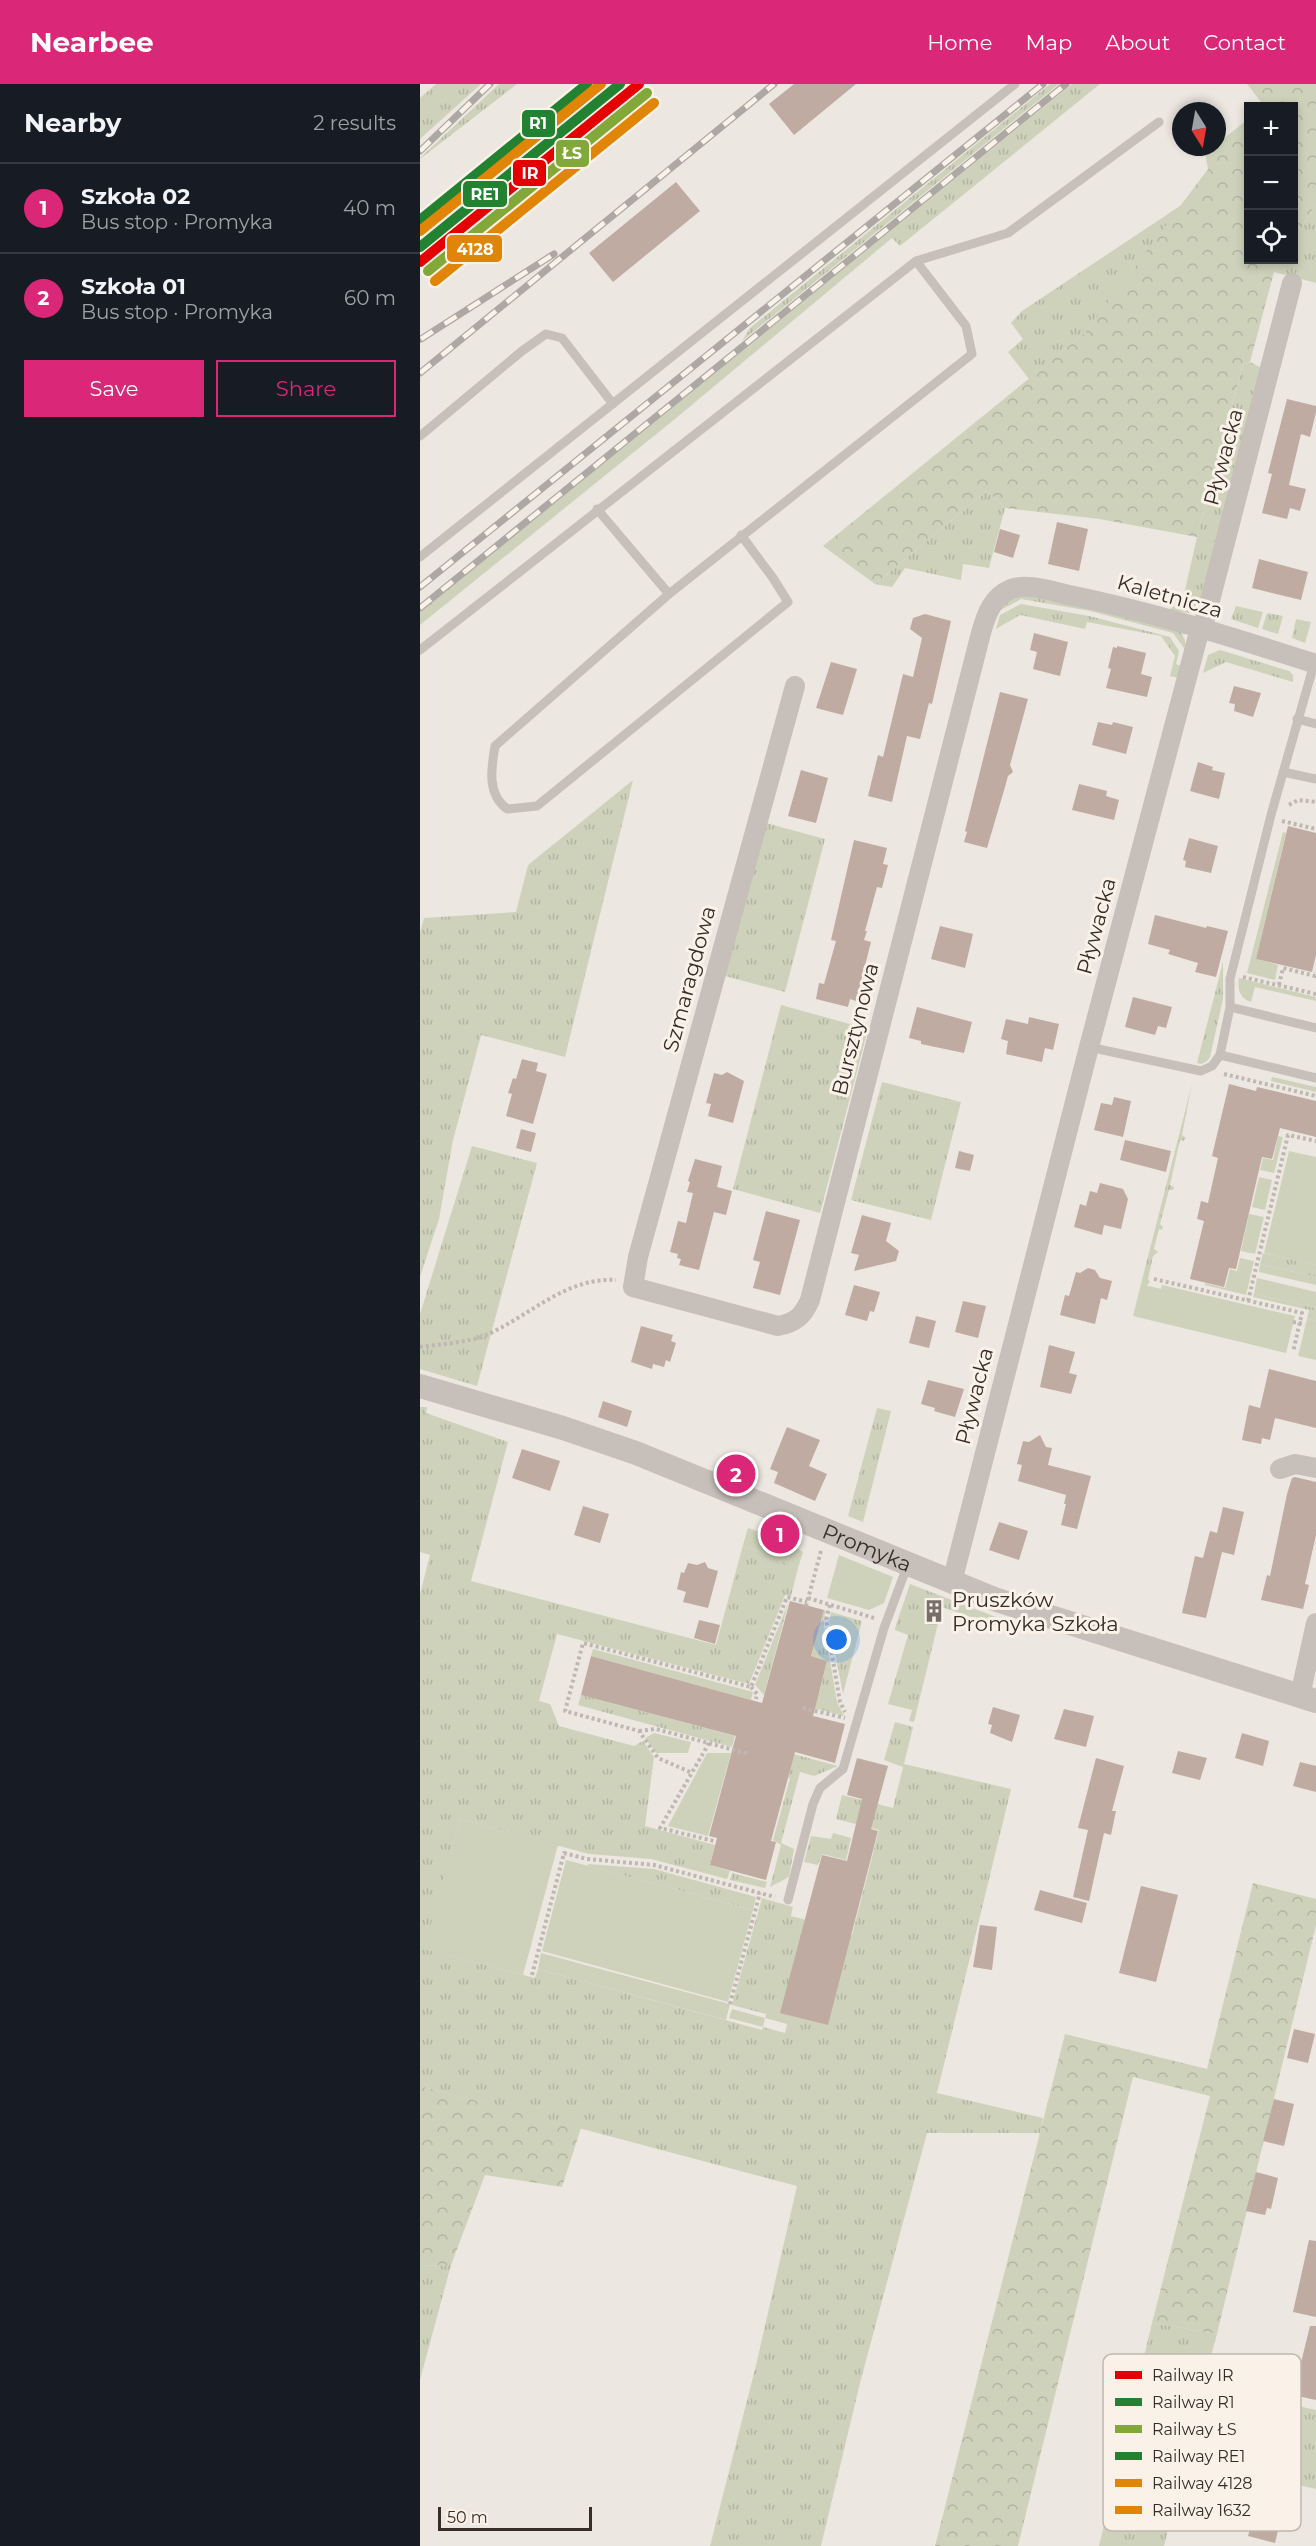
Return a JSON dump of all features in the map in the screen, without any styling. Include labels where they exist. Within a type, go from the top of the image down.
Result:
[{"type":"street","name":"Pływacka","points":[[952,1582],[1089,1047],[1200,628],[1206,616],[1292,283]]},
{"type":"street","name":"Kaletnicza","points":[[1009,590],[1028,587],[1080,597],[1200,628],[1315,664]]},
{"type":"street","name":"Bursztynowa","points":[[633,1287],[778,1326],[794,1321],[806,1310],[984,623],[993,603],[1009,590]]},
{"type":"street","name":"Szmaragdowa","points":[[633,1287],[638,1257],[795,686]]},
{"type":"street","name":"Promyka","points":[[420,1386],[563,1428],[636,1454],[997,1600],[1308,1698]]},
{"type":"street","points":[[1280,1469],[1295,1464],[1316,1468]]},
{"type":"street","points":[[1308,1698],[1316,1623]]},
{"type":"lane","points":[[420,557],[1015,84]]},
{"type":"lane","points":[[420,650],[916,261],[1008,233],[1159,122]]},
{"type":"lane","points":[[741,535],[788,602],[537,806],[507,809],[497,801],[491,773],[495,746],[669,594],[741,535],[972,354],[966,326],[916,261]]},
{"type":"lane","points":[[420,436],[522,351],[546,334],[562,338],[613,404]]},
{"type":"lane","points":[[597,509],[669,594]]},
{"type":"lane","points":[[1089,1047],[1201,1071],[1212,1066],[1220,1055],[1230,1008],[1230,979],[1297,719],[1315,664]]},
{"type":"lane","points":[[1297,719],[1316,724]]},
{"type":"lane","points":[[1283,772],[1316,779]]},
{"type":"lane","points":[[1230,1008],[1316,1028]]},
{"type":"lane","points":[[1220,1055],[1316,1078]]},
{"type":"lane","points":[[788,1900],[816,1796],[820,1788],[843,1769],[853,1720],[908,1564]]},
{"type":"path","points":[[1279,832],[1285,811],[1292,802],[1298,800],[1316,802]]},
{"type":"path","points":[[1282,821],[1316,829]]},
{"type":"path","points":[[1279,985],[1283,968],[1315,976],[1316,972]]},
{"type":"path","points":[[1243,976],[1316,994]]},
{"type":"path","points":[[1214,1078],[1225,1074],[1316,1096]]},
{"type":"path","points":[[1248,1301],[1288,1134],[1316,1141]]},
{"type":"path","points":[[1154,1279],[1302,1313],[1293,1352]]},
{"type":"path","points":[[420,1347],[481,1337],[521,1318],[549,1299],[577,1285],[597,1280],[615,1280],[633,1287]]},
{"type":"path","points":[[1293,1322],[1305,1324]]},
{"type":"path","points":[[807,1602],[823,1545]]},
{"type":"path","points":[[751,1687],[787,1597],[830,1605],[886,1621]]},
{"type":"path","points":[[830,1605],[826,1619],[840,1701],[853,1720]]},
{"type":"path","points":[[749,1754],[656,1729],[639,1731],[564,1711],[583,1643],[751,1687],[758,1694],[756,1699]]},
{"type":"path","points":[[803,1708],[853,1720]]},
{"type":"path","points":[[639,1731],[658,1758],[690,1772]]},
{"type":"path","points":[[709,1743],[660,1827],[714,1841]]},
{"type":"path","points":[[532,1975],[564,1853],[587,1859],[654,1864],[788,1900]]},
{"type":"path","points":[[730,2004],[760,1893]]},
{"type":"green space","points":[[436,84],[481,84],[420,139],[420,98]]},
{"type":"green space","points":[[499,84],[517,84],[420,159],[420,158]]},
{"type":"green space","points":[[1050,84],[1059,84],[742,341],[750,328]]},
{"type":"green space","points":[[1072,84],[1100,84],[900,246],[892,238],[675,419],[420,625],[420,612]]},
{"type":"green space","points":[[1247,84],[1316,84],[1316,204],[1298,233],[1298,102],[1261,102]]},
{"type":"green space","points":[[1244,122],[1244,264],[1279,264],[1274,272],[1250,362],[1243,364],[1197,537],[1099,519],[1005,508],[987,491],[875,584],[823,546],[1085,333],[1208,169],[1206,156],[1226,156],[1226,137]]},
{"type":"green space","points":[[1183,204],[1085,333],[1029,379],[1008,352],[1023,339],[1011,323],[1022,311]]},
{"type":"green space","points":[[1316,204],[1316,283],[1274,272],[1279,264],[1298,264],[1298,233]]},
{"type":"green space","points":[[1250,362],[1262,368],[1199,608],[1188,613],[1169,610],[1183,599],[1243,364]]},
{"type":"green space","points":[[987,491],[1005,508],[989,568],[963,564],[961,580],[905,568],[892,587],[875,584]]},
{"type":"green space","points":[[1023,595],[1091,607],[1181,632],[1185,640],[1186,651],[1173,633],[1090,611],[1021,599],[997,612],[1007,600]]},
{"type":"green space","points":[[1021,604],[1089,616],[1170,637],[1179,651],[1176,664],[1181,666],[1179,678],[1170,676],[1175,656],[1161,636],[1087,622],[1085,629],[1020,615],[996,629],[1000,615]]},
{"type":"green space","points":[[1236,606],[1263,612],[1258,628],[1231,619]]},
{"type":"green space","points":[[1267,613],[1283,616],[1278,634],[1262,629]]},
{"type":"green space","points":[[1296,619],[1311,622],[1305,643],[1292,638]]},
{"type":"green space","points":[[1220,650],[1289,671],[1293,675],[1293,682],[1226,662],[1203,673],[1208,655]]},
{"type":"green space","points":[[633,780],[565,1057],[481,1035],[453,1140],[439,1219],[420,1277],[420,933],[424,918],[516,912],[528,865]]},
{"type":"green space","points":[[766,823],[825,839],[785,992],[725,976]]},
{"type":"green space","points":[[1283,832],[1286,833],[1256,959],[1278,965],[1275,980],[1247,973]]},
{"type":"green space","points":[[1223,962],[1223,999],[1210,1057],[1201,1064],[1197,1063]]},
{"type":"green space","points":[[1239,978],[1316,997],[1316,1001],[1255,987],[1251,1002],[1244,999],[1240,993]]},
{"type":"green space","points":[[781,1005],[868,1029],[820,1213],[733,1189]]},
{"type":"green space","points":[[1272,1077],[1316,1087],[1316,1092],[1271,1081]]},
{"type":"green space","points":[[882,1082],[961,1102],[931,1220],[851,1200]]},
{"type":"green space","points":[[1192,1084],[1182,1135],[1186,1138],[1183,1141],[1180,1140],[1170,1185],[1174,1187],[1173,1190],[1169,1190],[1160,1224],[1163,1227],[1162,1230],[1159,1229],[1154,1249],[1158,1252],[1153,1256],[1148,1279],[1150,1282],[1146,1286],[1141,1284]]},
{"type":"green space","points":[[1278,1136],[1283,1137],[1274,1173],[1260,1170],[1263,1158],[1273,1160]]},
{"type":"green space","points":[[472,1146],[537,1163],[477,1386],[420,1369],[420,1314]]},
{"type":"green space","points":[[1289,1151],[1316,1157],[1316,1265],[1264,1253]]},
{"type":"green space","points":[[1259,1177],[1272,1180],[1265,1210],[1252,1207]]},
{"type":"green space","points":[[1249,1214],[1264,1217],[1255,1254],[1241,1251]]},
{"type":"green space","points":[[1263,1253],[1316,1265],[1316,1277],[1260,1264]]},
{"type":"green space","points":[[1240,1258],[1254,1261],[1246,1295],[1205,1285],[1205,1283],[1225,1288],[1230,1269],[1237,1271]]},
{"type":"green space","points":[[1260,1264],[1316,1277],[1316,1285],[1259,1272]]},
{"type":"green space","points":[[1257,1278],[1316,1292],[1316,1308],[1254,1294]]},
{"type":"green space","points":[[1141,1284],[1161,1289],[1162,1285],[1295,1316],[1286,1353],[1133,1316]]},
{"type":"green space","points":[[1254,1294],[1316,1308],[1316,1321],[1307,1319],[1309,1310],[1253,1297]]},
{"type":"green space","points":[[1307,1319],[1316,1321],[1316,1360],[1298,1356]]},
{"type":"green space","points":[[420,1407],[427,1407],[426,1413],[508,1442],[471,1581],[716,1645],[743,1545],[798,1568],[791,1596],[785,1595],[749,1684],[557,1634],[539,1701],[550,1704],[559,1726],[634,1746],[643,1741],[654,1757],[645,1826],[715,1845],[710,1865],[730,1871],[727,1879],[651,1859],[589,1854],[460,1819],[425,1949],[535,1978],[538,1969],[762,2030],[763,2027],[785,2033],[787,2024],[765,2018],[766,2014],[732,2005],[762,1898],[793,1907],[791,1916],[827,1925],[852,1935],[879,1830],[836,1819],[842,1795],[893,1808],[903,1767],[884,1760],[895,1722],[913,1727],[904,1764],[1011,1789],[937,2093],[1043,2118],[1040,2133],[927,2133],[860,2383],[821,2546],[710,2546],[756,2365],[797,2186],[420,2086],[420,1594],[430,1555],[420,1552]]},
{"type":"green space","points":[[877,1408],[891,1411],[863,1522],[848,1516]]},
{"type":"green space","points":[[748,1528],[783,1540],[803,1552],[798,1568],[743,1545]]},
{"type":"green space","points":[[839,1555],[893,1577],[884,1603],[869,1610],[827,1598]]},
{"type":"green space","points":[[910,1584],[1001,1619],[1000,1627],[942,1607],[914,1722],[909,1721],[912,1710],[888,1704],[908,1635],[895,1628]]},
{"type":"green space","points":[[789,1601],[764,1695],[755,1685]]},
{"type":"green space","points":[[824,1610],[826,1611],[823,1620],[837,1702],[844,1716],[799,1704],[819,1693],[827,1661],[811,1656]]},
{"type":"green space","points":[[831,1612],[862,1621],[843,1694],[829,1621]]},
{"type":"green space","points":[[593,1649],[753,1692],[751,1700],[591,1656]]},
{"type":"green space","points":[[581,1695],[735,1736],[732,1747],[578,1705]]},
{"type":"green space","points":[[654,1733],[691,1742],[688,1753],[656,1753],[645,1738]]},
{"type":"green space","points":[[782,1751],[838,1766],[814,1776],[800,1772],[781,1843],[794,1849],[789,1877],[770,1887],[781,1845],[773,1840],[790,1778],[776,1773]]},
{"type":"green space","points":[[707,1753],[731,1753],[708,1836],[668,1826]]},
{"type":"green space","points":[[460,1819],[558,1845],[523,1975],[424,1949]]},
{"type":"green space","points":[[833,1833],[851,1838],[846,1860],[822,1854],[818,1865],[804,1862],[811,1836],[831,1839]]},
{"type":"green space","points":[[566,1860],[753,1910],[728,2002],[542,1951]]},
{"type":"green space","points":[[588,1864],[654,1869],[756,1897],[753,1910],[588,1866]]},
{"type":"green space","points":[[732,1873],[767,1882],[765,1888],[730,1880]]},
{"type":"green space","points":[[1253,1883],[1316,1899],[1316,1925],[1217,2334],[1152,2323],[1210,2096],[1133,2077],[1018,2546],[935,2546],[1065,2034],[1207,2069]]},
{"type":"green space","points":[[541,1953],[730,2004],[726,2020],[538,1969]]},
{"type":"green space","points":[[732,2009],[765,2018],[763,2027],[729,2018]]},
{"type":"green space","points":[[420,2086],[581,2128],[562,2187],[485,2175],[451,2265],[420,2266]]},
{"type":"green space","points":[[451,2265],[420,2380],[420,2266]]},
{"type":"green space","points":[[1152,2323],[1217,2334],[1211,2354],[1145,2354]]},
{"type":"green space","points":[[1301,2407],[1316,2410],[1316,2489],[1301,2486]]},
{"type":"green space","points":[[1103,2529],[1103,2531],[1168,2531],[1164,2546],[1099,2546]]},
{"type":"building","points":[[794,84],[856,84],[794,135],[769,104]]},
{"type":"building","points":[[676,182],[700,211],[613,282],[589,253]]},
{"type":"building","points":[[1287,399],[1316,406],[1316,412],[1310,437],[1301,434],[1289,485],[1306,489],[1300,511],[1290,508],[1287,519],[1262,513],[1272,474],[1268,473]]},
{"type":"building","points":[[1057,522],[1088,529],[1079,571],[1048,564]]},
{"type":"building","points":[[1000,529],[1020,535],[1013,558],[994,552]]},
{"type":"building","points":[[1259,559],[1308,572],[1301,600],[1252,588]]},
{"type":"building","points":[[925,614],[951,621],[932,704],[929,703],[920,739],[907,736],[892,802],[868,796],[878,755],[883,757],[903,674],[913,677],[922,638],[910,629],[913,618]]},
{"type":"building","points":[[1034,633],[1068,642],[1060,676],[1033,669],[1037,652],[1030,650]]},
{"type":"building","points":[[1117,646],[1146,653],[1141,674],[1152,677],[1147,697],[1106,688],[1113,647],[1117,648]]},
{"type":"building","points":[[831,662],[857,669],[843,715],[816,708]]},
{"type":"building","points":[[1234,686],[1261,693],[1253,717],[1234,711],[1235,704],[1229,703]]},
{"type":"building","points":[[1000,692],[1028,699],[1010,765],[1013,772],[1008,776],[987,848],[964,842]]},
{"type":"building","points":[[1098,722],[1112,725],[1113,722],[1133,727],[1126,754],[1092,745]]},
{"type":"building","points":[[1198,762],[1213,767],[1212,770],[1225,773],[1219,799],[1190,791]]},
{"type":"building","points":[[801,770],[828,778],[816,823],[788,816]]},
{"type":"building","points":[[1079,784],[1107,791],[1106,796],[1119,800],[1114,820],[1072,810]]},
{"type":"building","points":[[1288,826],[1316,833],[1316,955],[1312,972],[1256,959]]},
{"type":"building","points":[[1189,838],[1218,846],[1211,873],[1185,867],[1186,861],[1183,860]]},
{"type":"building","points":[[854,840],[887,848],[883,864],[888,865],[882,888],[877,887],[865,931],[867,931],[864,940],[871,942],[856,1001],[850,999],[848,1007],[816,999],[819,983],[824,984],[836,941],[831,940]]},
{"type":"building","points":[[1155,915],[1228,931],[1216,977],[1195,972],[1198,963],[1168,954],[1170,950],[1148,944]]},
{"type":"building","points":[[940,926],[973,934],[965,968],[931,959]]},
{"type":"building","points":[[1133,997],[1172,1007],[1166,1028],[1158,1026],[1155,1035],[1125,1027]]},
{"type":"building","points":[[917,1007],[972,1022],[964,1053],[921,1044],[921,1041],[909,1038]]},
{"type":"building","points":[[1029,1017],[1059,1024],[1053,1050],[1045,1048],[1042,1062],[1006,1054],[1008,1041],[1001,1039],[1006,1019],[1028,1024]]},
{"type":"building","points":[[522,1059],[538,1063],[536,1071],[547,1074],[533,1124],[506,1116],[512,1094],[508,1093],[513,1078],[516,1079]]},
{"type":"building","points":[[727,1072],[744,1081],[733,1123],[708,1116],[711,1104],[706,1103],[714,1073],[722,1075]]},
{"type":"building","points":[[1229,1084],[1256,1091],[1257,1087],[1316,1101],[1316,1137],[1280,1128],[1272,1159],[1262,1157],[1236,1269],[1229,1268],[1224,1287],[1190,1279],[1204,1221],[1197,1219],[1201,1201],[1208,1203],[1218,1158],[1212,1156]]},
{"type":"building","points":[[1114,1097],[1131,1101],[1123,1137],[1094,1130],[1101,1103],[1112,1105]]},
{"type":"building","points":[[521,1129],[536,1133],[531,1152],[516,1148]]},
{"type":"building","points":[[1125,1140],[1171,1151],[1166,1172],[1120,1160]]},
{"type":"building","points":[[959,1151],[974,1155],[970,1171],[955,1168]]},
{"type":"building","points":[[695,1159],[722,1166],[717,1187],[732,1191],[726,1215],[714,1212],[699,1270],[679,1265],[681,1259],[677,1258],[678,1254],[670,1252],[678,1221],[686,1223],[693,1193],[687,1192],[690,1182],[688,1181]]},
{"type":"building","points":[[1100,1183],[1123,1189],[1128,1199],[1121,1229],[1104,1225],[1102,1235],[1074,1227],[1080,1204],[1086,1206],[1090,1191],[1097,1193]]},
{"type":"building","points":[[766,1211],[800,1220],[780,1295],[753,1288],[760,1262],[753,1260]]},
{"type":"building","points":[[862,1215],[891,1223],[886,1241],[899,1251],[896,1261],[854,1271],[859,1255],[851,1253]]},
{"type":"building","points":[[1088,1268],[1095,1270],[1100,1278],[1112,1281],[1107,1300],[1101,1298],[1095,1324],[1060,1315],[1065,1295],[1069,1296],[1076,1272],[1080,1273]]},
{"type":"building","points":[[854,1285],[880,1292],[874,1312],[870,1311],[867,1321],[845,1315]]},
{"type":"building","points":[[963,1301],[986,1306],[978,1338],[955,1332]]},
{"type":"building","points":[[916,1316],[936,1321],[929,1348],[909,1343]]},
{"type":"building","points":[[641,1326],[673,1335],[671,1341],[676,1343],[670,1362],[666,1360],[664,1367],[653,1364],[652,1369],[631,1362]]},
{"type":"building","points":[[1049,1345],[1075,1352],[1069,1373],[1077,1375],[1071,1394],[1040,1387]]},
{"type":"building","points":[[1269,1369],[1316,1381],[1316,1428],[1275,1418],[1270,1440],[1262,1438],[1261,1444],[1242,1440],[1249,1405],[1260,1408]]},
{"type":"building","points":[[928,1380],[964,1389],[955,1417],[934,1411],[935,1408],[921,1404]]},
{"type":"building","points":[[603,1401],[632,1411],[627,1427],[598,1417]]},
{"type":"building","points":[[787,1427],[820,1440],[809,1466],[827,1474],[815,1501],[774,1483],[778,1472],[770,1469]]},
{"type":"building","points":[[1040,1435],[1046,1447],[1052,1448],[1048,1465],[1091,1476],[1077,1529],[1061,1525],[1066,1495],[1018,1481],[1022,1465],[1017,1464],[1023,1441],[1029,1442]]},
{"type":"building","points":[[522,1449],[560,1461],[550,1491],[512,1478]]},
{"type":"building","points":[[1292,1478],[1316,1482],[1316,1535],[1305,1584],[1309,1585],[1303,1609],[1261,1600],[1267,1575],[1270,1576],[1287,1494]]},
{"type":"building","points":[[583,1506],[609,1514],[600,1543],[574,1535]]},
{"type":"building","points":[[1223,1507],[1244,1512],[1234,1555],[1222,1552],[1206,1618],[1182,1613],[1195,1556],[1203,1558],[1210,1531],[1217,1533]]},
{"type":"building","points":[[999,1522],[1028,1531],[1019,1560],[989,1550]]},
{"type":"building","points":[[705,1562],[708,1568],[718,1571],[708,1608],[683,1602],[686,1592],[677,1589],[681,1572],[684,1573],[688,1563],[697,1565]]},
{"type":"building","points":[[790,1601],[824,1610],[811,1656],[827,1661],[813,1716],[845,1724],[835,1763],[795,1752],[771,1841],[776,1842],[766,1880],[710,1865],[717,1838],[709,1836],[736,1736],[581,1695],[591,1656],[762,1703]]},
{"type":"building","points":[[699,1620],[720,1625],[715,1644],[694,1638]]},
{"type":"building","points":[[993,1707],[1020,1715],[1012,1742],[990,1733],[992,1725],[988,1724]]},
{"type":"building","points":[[1064,1709],[1094,1716],[1086,1747],[1054,1739]]},
{"type":"building","points":[[1242,1733],[1269,1741],[1263,1766],[1235,1758]]},
{"type":"building","points":[[1178,1751],[1207,1758],[1200,1780],[1172,1773]]},
{"type":"building","points":[[857,1758],[888,1766],[871,1829],[878,1831],[828,2025],[780,2013],[822,1855],[847,1861],[862,1799],[847,1795]]},
{"type":"building","points":[[1096,1758],[1124,1766],[1112,1811],[1116,1811],[1111,1835],[1104,1833],[1089,1901],[1073,1897],[1088,1830],[1078,1828]]},
{"type":"building","points":[[1300,1762],[1316,1766],[1316,1792],[1293,1786]]},
{"type":"building","points":[[1141,1886],[1178,1895],[1156,1982],[1119,1973]]},
{"type":"building","points":[[1040,1890],[1087,1903],[1082,1923],[1034,1910]]},
{"type":"building","points":[[980,1925],[997,1927],[992,1970],[973,1967]]},
{"type":"building","points":[[1294,2029],[1315,2034],[1308,2063],[1287,2058]]},
{"type":"building","points":[[1274,2099],[1294,2104],[1284,2146],[1263,2141]]},
{"type":"building","points":[[1256,2172],[1278,2178],[1271,2209],[1267,2208],[1265,2215],[1246,2211]]},
{"type":"building","points":[[1309,2240],[1316,2241],[1316,2317],[1293,2312]]},
{"type":"building","points":[[1310,2326],[1316,2326],[1316,2400],[1301,2397],[1301,2363]]},
{"type":"building","points":[[1249,2531],[1278,2531],[1275,2543],[1248,2536]]},
{"type":"railway","points":[[420,151],[490,84]]},
{"type":"railway","points":[[420,373],[774,84]]},
{"type":"railway","points":[[420,587],[1043,84]]},
{"type":"railway","points":[[420,608],[1066,84]]},
{"type":"railway","points":[[421,339],[554,254]]},
{"type":"rail line","name":"R1","points":[[420,220],[587,84]]},
{"type":"rail line","name":"1632","points":[[420,231],[601,84]]},
{"type":"rail line","name":"RE1","points":[[420,247],[620,84]]},
{"type":"rail line","name":"IR","points":[[420,262],[639,84]]},
{"type":"rail line","name":"ŁS","points":[[428,271],[647,93]]},
{"type":"rail line","name":"4128","points":[[435,281],[654,103]]},
{"type":"place","name":"Szkoła 01","points":[[736,1474]]},
{"type":"place","name":"Szkoła 02","points":[[780,1534]]},
{"type":"place","name":"Pruszków Promyka Szkoła","points":[[934,1611]]}]
